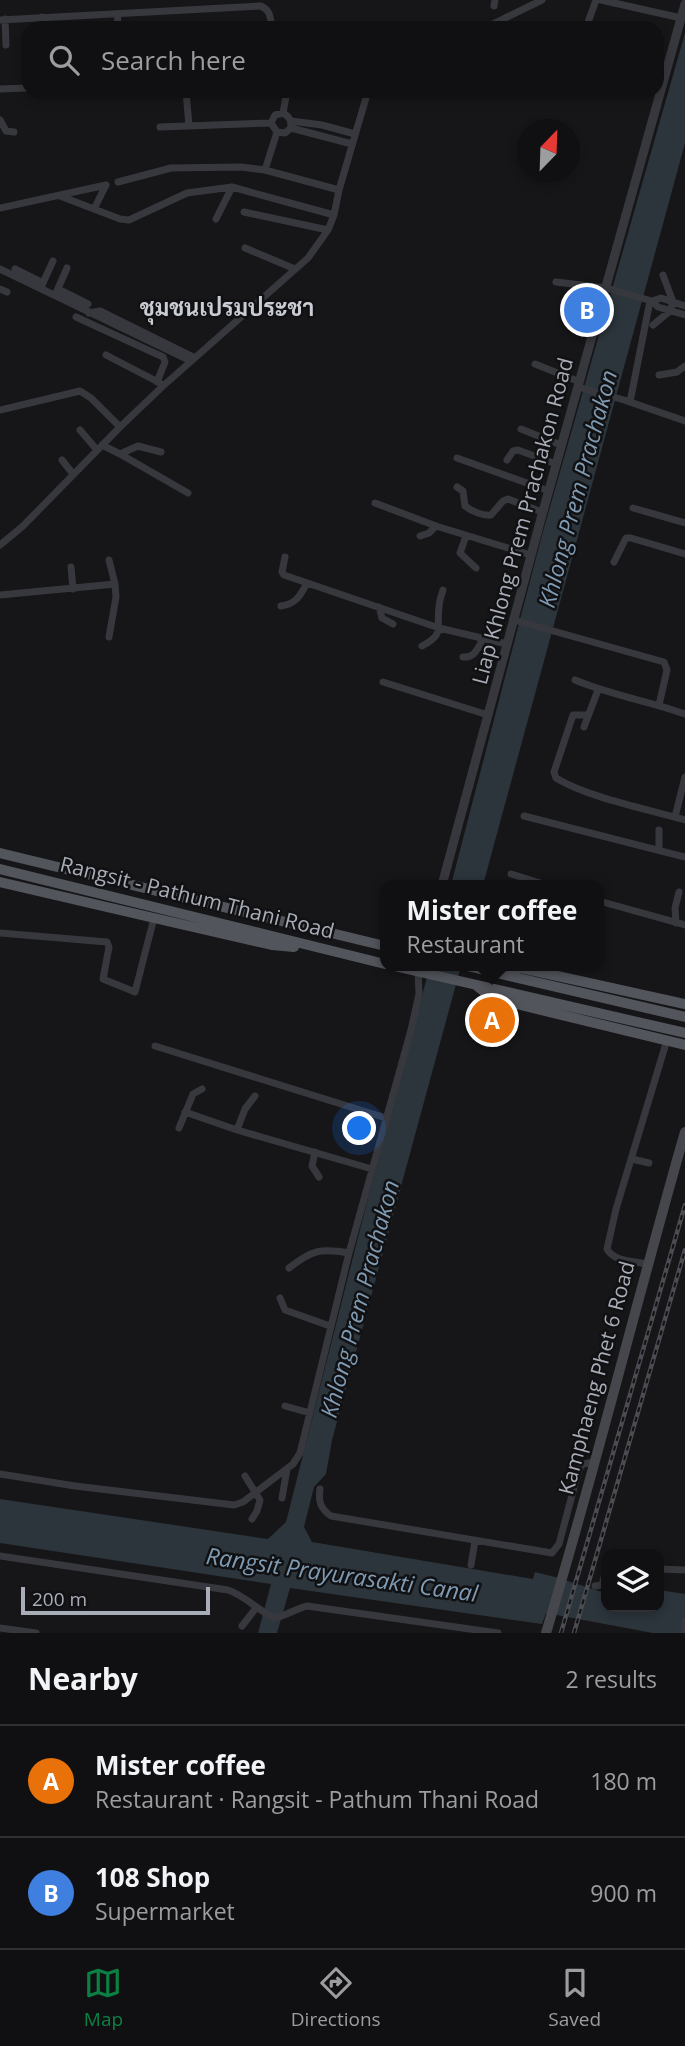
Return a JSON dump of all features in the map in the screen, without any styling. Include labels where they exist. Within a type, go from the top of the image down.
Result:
[{"type":"main road","name":"Rangsit - Pathum Thani Road","points":[[0,853],[380,945]]},
{"type":"main road","name":"Rangsit - Pathum Thani Road","points":[[0,869],[380,963]]},
{"type":"main road","points":[[0,881],[285,947],[318,948]]},
{"type":"main road","points":[[416,971],[685,1033]]},
{"type":"main road","points":[[489,971],[685,1017]]},
{"type":"main road","points":[[535,971],[685,1004]]},
{"type":"main road","points":[[475,985],[488,995],[504,1001],[685,1045]]},
{"type":"main road","name":"Kamphaeng Phet 6 Road","points":[[546,1633],[685,1132]]},
{"type":"street","points":[[499,21],[540,0]]},
{"type":"street","points":[[589,21],[599,0],[681,18]]},
{"type":"street","name":"Liap Khlong Prem Prachakon Road","points":[[664,82],[685,4]]},
{"type":"street","points":[[6,45],[3,20],[261,6],[268,9],[271,21]]},
{"type":"street","points":[[118,14],[118,21]]},
{"type":"street","points":[[0,89],[21,88]]},
{"type":"street","points":[[187,98],[189,126]]},
{"type":"street","points":[[283,113],[286,98]]},
{"type":"street","points":[[0,545],[23,526],[160,384],[193,359],[308,258],[328,230],[334,215],[366,98]]},
{"type":"street","name":"Liap Khlong Prem Prachakon Road","points":[[443,880],[542,512],[609,288],[660,98]]},
{"type":"street","points":[[271,123],[275,115],[283,113],[288,116],[291,124]]},
{"type":"street","points":[[0,120],[6,131],[15,132]]},
{"type":"street","points":[[160,127],[271,123]]},
{"type":"street","points":[[271,123],[277,132],[285,133],[291,124]]},
{"type":"street","points":[[291,124],[322,125],[355,134]]},
{"type":"street","points":[[291,124],[352,144]]},
{"type":"street","points":[[265,170],[277,132]]},
{"type":"street","points":[[118,182],[171,168],[241,167],[265,170],[339,190]]},
{"type":"street","points":[[0,208],[106,185],[94,209]]},
{"type":"street","points":[[60,196],[129,220],[187,193],[232,187],[334,215]]},
{"type":"street","points":[[216,219],[232,187]]},
{"type":"street","points":[[244,212],[328,230]]},
{"type":"street","points":[[245,248],[295,269]]},
{"type":"street","points":[[42,286],[53,261]]},
{"type":"street","points":[[56,293],[67,268]]},
{"type":"street","points":[[0,269],[56,293],[88,313],[100,311],[126,327],[193,359]]},
{"type":"street","points":[[15,269],[42,286]]},
{"type":"street","points":[[653,325],[670,311],[673,302],[663,275]]},
{"type":"street","points":[[556,282],[609,288],[685,315]]},
{"type":"street","points":[[56,293],[88,304]]},
{"type":"street","points":[[650,301],[661,298],[685,306]]},
{"type":"street","points":[[627,401],[650,301]]},
{"type":"street","points":[[76,317],[163,357],[160,384]]},
{"type":"street","points":[[106,355],[160,384]]},
{"type":"street","points":[[536,365],[580,386],[685,421]]},
{"type":"street","points":[[659,375],[681,373],[685,366]]},
{"type":"street","points":[[0,410],[80,391],[91,398],[120,427]]},
{"type":"street","points":[[521,429],[561,445]]},
{"type":"street","points":[[80,430],[99,448],[120,454],[188,493]]},
{"type":"street","points":[[120,454],[138,446],[161,452]]},
{"type":"street","points":[[507,460],[513,451],[518,450],[556,464]]},
{"type":"street","points":[[457,458],[548,491]]},
{"type":"street","points":[[62,460],[73,474]]},
{"type":"street","points":[[457,487],[463,491],[465,506],[487,515],[491,515],[508,499],[542,512]]},
{"type":"street","points":[[375,503],[436,526],[531,555]]},
{"type":"street","points":[[633,508],[685,523]]},
{"type":"street","points":[[420,536],[429,533],[436,526]]},
{"type":"street","points":[[466,536],[460,553],[476,568]]},
{"type":"street","points":[[614,562],[626,538],[685,554]]},
{"type":"street","points":[[285,557],[283,573],[307,583],[439,628],[507,644]]},
{"type":"street","points":[[109,560],[116,597],[109,637]]},
{"type":"street","points":[[71,567],[73,589]]},
{"type":"street","points":[[281,606],[296,601],[307,583]]},
{"type":"street","points":[[0,595],[115,584]]},
{"type":"street","points":[[422,646],[434,639],[439,628],[438,608],[443,590]]},
{"type":"street","points":[[379,607],[382,618],[393,624]]},
{"type":"street","points":[[515,620],[664,662],[667,670],[659,705]]},
{"type":"street","points":[[463,657],[474,655],[483,639]]},
{"type":"street","points":[[575,680],[598,690],[685,714]]},
{"type":"street","points":[[383,681],[488,715]]},
{"type":"street","points":[[584,727],[598,690]]},
{"type":"street","points":[[588,715],[573,715],[554,772],[556,778],[601,796],[685,820]]},
{"type":"street","points":[[675,817],[685,777]]},
{"type":"street","points":[[524,816],[685,858]]},
{"type":"street","points":[[659,831],[659,850]]},
{"type":"street","points":[[511,874],[531,880]]},
{"type":"street","points":[[679,892],[675,908],[681,924]]},
{"type":"street","points":[[604,902],[681,924]]},
{"type":"street","points":[[0,933],[107,942],[109,947],[103,979],[135,992],[154,918]]},
{"type":"street","points":[[0,1474],[86,1488],[234,1506],[293,1464],[300,1453],[349,1253],[418,1002],[421,972]]},
{"type":"street","points":[[647,1264],[615,1258],[607,1249],[616,1209],[667,1040]]},
{"type":"street","points":[[155,1046],[386,1118]]},
{"type":"street","points":[[179,1128],[192,1094],[202,1089]]},
{"type":"street","points":[[237,1130],[245,1109],[255,1096]]},
{"type":"street","points":[[185,1112],[372,1169]]},
{"type":"street","points":[[315,1153],[312,1166],[319,1177]]},
{"type":"street","points":[[632,1160],[649,1163]]},
{"type":"street","points":[[289,1268],[310,1252],[318,1250],[349,1253]]},
{"type":"street","points":[[281,1297],[285,1310],[330,1326]]},
{"type":"street","points":[[285,1406],[310,1413]]},
{"type":"street","points":[[320,1489],[320,1505],[331,1516],[554,1552],[559,1544],[579,1469],[583,1464],[594,1462]]},
{"type":"street","points":[[282,1498],[287,1469]]},
{"type":"street","points":[[245,1476],[260,1500],[251,1519]]},
{"type":"street","points":[[471,1564],[475,1541]]},
{"type":"street","points":[[0,1556],[228,1590],[241,1594],[256,1608],[274,1618],[283,1617],[294,1609],[307,1606],[498,1633]]},
{"type":"street","points":[[664,1569],[685,1570]]},
{"type":"street","points":[[595,1586],[601,1585]]},
{"type":"street","points":[[242,1626],[256,1608]]},
{"type":"street","points":[[684,1633],[685,1621]]},
{"type":"street","points":[[0,1628],[36,1633]]},
{"type":"water","name":"Khlong Prem Prachakon","points":[[685,33],[685,143],[484,880],[452,880],[542,535]]},
{"type":"water","name":"Rangsit Prayurasakti Canal","points":[[429,971],[460,971],[332,1440],[326,1474],[314,1487],[304,1527],[312,1542],[533,1579],[535,1572],[555,1577],[601,1592],[601,1612],[664,1612],[664,1591],[685,1594],[685,1633],[653,1633],[546,1613],[542,1624],[290,1588],[277,1633],[258,1633],[271,1584],[0,1543],[0,1499],[268,1539],[286,1522]]},
{"type":"railway","points":[[561,1633],[685,1205]]},
{"type":"railway","points":[[574,1633],[685,1250]]},
{"type":"place","name":"108 Shop","points":[[587,310]]},
{"type":"place","name":"Mister coffee","points":[[492,1020]]},
{"type":"district","name":"ชุมชนเปรมประชา","points":[[227,308]]}]
